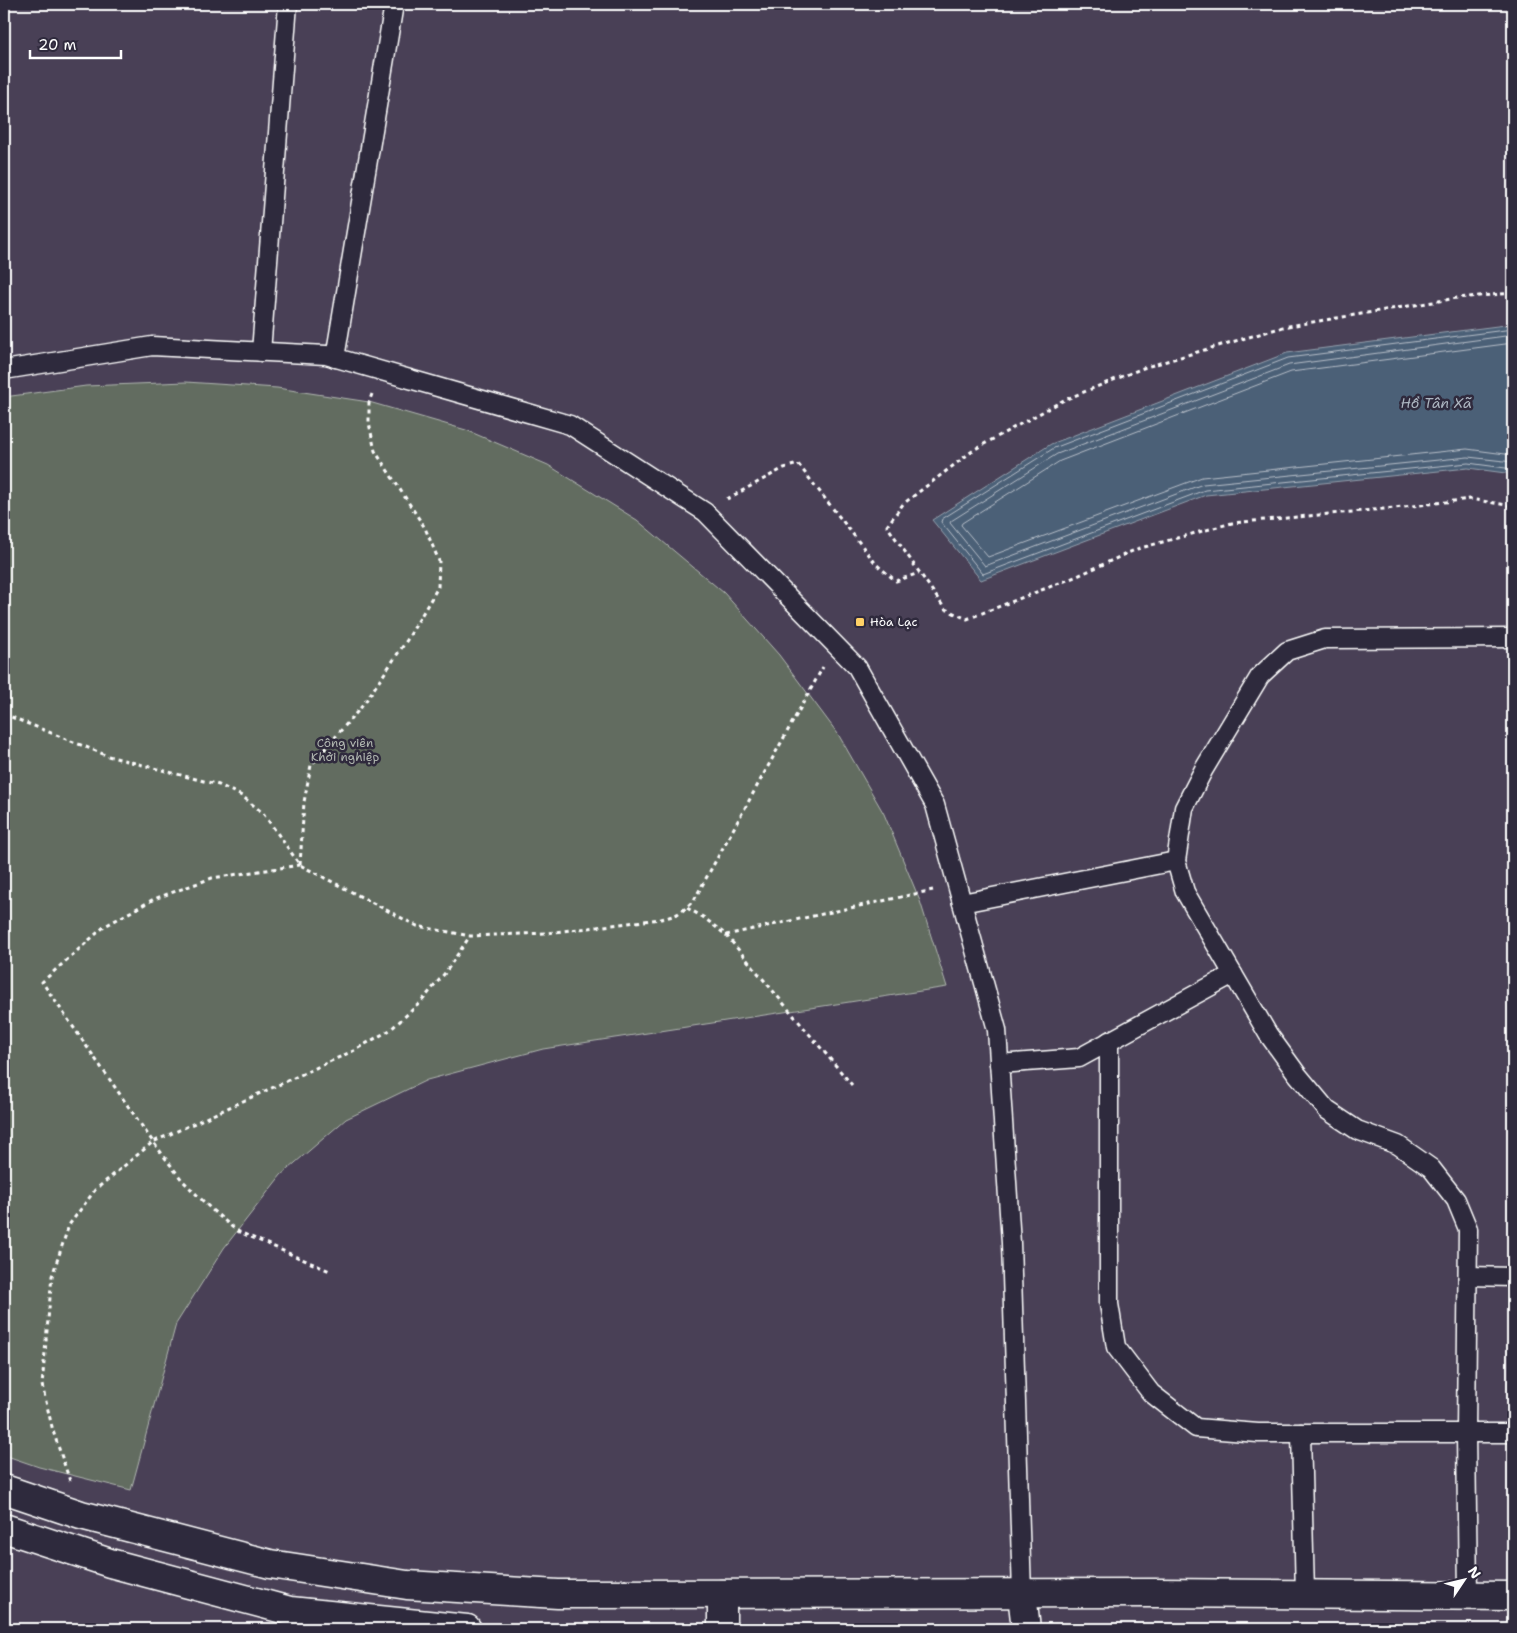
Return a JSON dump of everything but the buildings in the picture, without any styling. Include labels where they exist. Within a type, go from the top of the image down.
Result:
[{"type":"street","points":[[4,1489],[82,1514],[270,1564],[407,1586],[558,1594],[1305,1594],[1513,1596]]},
{"type":"street","points":[[4,1528],[110,1563],[290,1611],[468,1629]]},
{"type":"street","points":[[722,1594],[722,1629]]},
{"type":"street","points":[[1022,1594],[1026,1629]]},
{"type":"lane","points":[[261,352],[288,4]]},
{"type":"lane","points":[[335,358],[394,4]]},
{"type":"lane","points":[[4,370],[152,346],[326,356],[570,425],[705,512],[857,667],[934,805],[997,1030],[1011,1243],[1022,1594]]},
{"type":"lane","points":[[1468,1596],[1466,1433],[1468,1229],[1456,1200],[1430,1168],[1398,1145],[1357,1130],[1328,1110],[1297,1074],[1268,1034],[1185,892],[1176,861],[1184,808],[1204,769],[1260,676],[1288,651],[1325,639],[1513,638]]},
{"type":"lane","points":[[962,903],[1176,861]]},
{"type":"lane","points":[[999,1064],[1079,1058],[1233,974]]},
{"type":"lane","points":[[1109,1041],[1109,1304],[1116,1347],[1151,1393],[1196,1428],[1258,1433],[1513,1433]]},
{"type":"lane","points":[[1468,1276],[1513,1277]]},
{"type":"lane","points":[[1301,1433],[1305,1594]]},
{"type":"path","points":[[1513,293],[1457,298],[1283,327],[1143,368],[1064,400],[975,448],[903,504],[887,526],[945,609],[967,619],[1075,577],[1137,549],[1232,523],[1470,499],[1513,506]]},
{"type":"path","points":[[300,866],[304,802],[311,765],[363,705],[407,640],[438,587],[438,561],[425,528],[374,451],[369,422],[370,402],[378,370]]},
{"type":"path","points":[[705,512],[784,468],[798,464],[877,565],[896,581],[920,573]]},
{"type":"path","points":[[4,714],[108,756],[219,786],[242,796],[263,813],[300,866],[417,926],[470,936],[547,933],[661,920],[679,915],[694,900],[835,645]]},
{"type":"path","points":[[300,866],[212,878],[154,899],[105,926],[42,982],[153,1142],[182,1180],[212,1210],[237,1231],[332,1272]]},
{"type":"path","points":[[726,935],[957,885]]},
{"type":"path","points":[[686,908],[703,917],[726,935],[852,1085]]},
{"type":"path","points":[[82,1514],[53,1431],[42,1385],[52,1276],[69,1225],[95,1190],[153,1142],[353,1051],[390,1030],[421,1002],[445,973],[470,936]]},
{"type":"shaded area","points":[[4,4],[1513,4],[1513,1629],[4,1629]]},
{"type":"green space","name":"Công viên Khởi nghiệp","points":[[186,382],[277,388],[369,402],[466,430],[548,465],[637,520],[724,593],[779,655],[838,734],[884,814],[920,901],[947,987],[543,1049],[427,1080],[346,1119],[281,1175],[224,1248],[176,1324],[131,1490],[39,1467],[4,1455],[4,397],[86,386]]},
{"type":"water","name":"Hồ Tân Xã","points":[[1513,324],[1513,474],[1468,468],[1206,495],[981,580],[932,520],[1051,444],[1287,353]]},
{"type":"place","name":"Hòa Lạc","points":[[860,622]]}]
